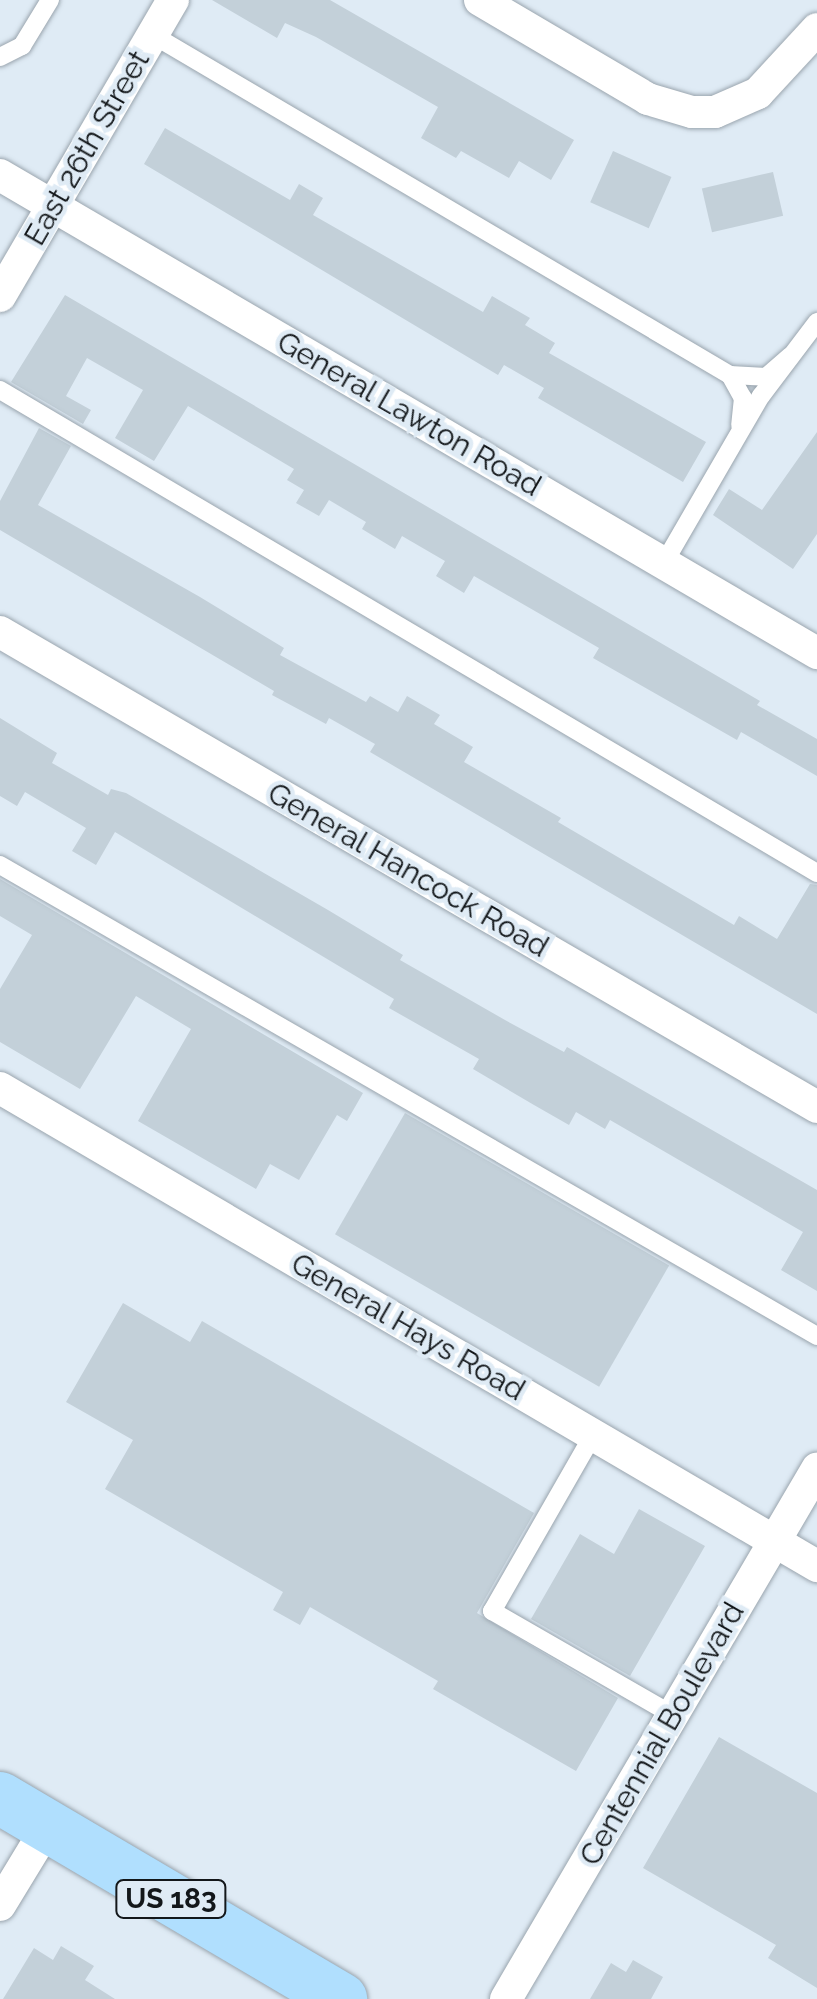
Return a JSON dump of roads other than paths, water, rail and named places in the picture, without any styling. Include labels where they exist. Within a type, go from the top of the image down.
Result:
[{"type":"main road","name":"US 183","points":[[0,1798],[341,1999]]},
{"type":"street","name":"East 26th Street","points":[[0,296],[173,0]]},
{"type":"street","points":[[480,0],[648,99],[692,112],[715,112],[758,92],[817,29]]},
{"type":"street","name":"General Lawton Road","points":[[0,175],[817,653]]},
{"type":"street","name":"General Hancock Road","points":[[0,632],[817,1107]]},
{"type":"street","name":"General Hays Road","points":[[0,1088],[817,1566]]},
{"type":"street","name":"Centennial Boulevard","points":[[506,1999],[817,1469]]},
{"type":"street","points":[[0,1904],[48,1826]]},
{"type":"lane","points":[[0,57],[22,46],[50,0]]},
{"type":"lane","points":[[152,36],[730,374],[766,377],[790,356]]},
{"type":"lane","points":[[664,563],[733,443],[817,322]]},
{"type":"lane","points":[[730,374],[744,404],[733,443]]},
{"type":"lane","points":[[0,390],[817,873]]},
{"type":"lane","points":[[0,865],[817,1336]]},
{"type":"lane","points":[[592,1435],[492,1611],[673,1715]]}]
